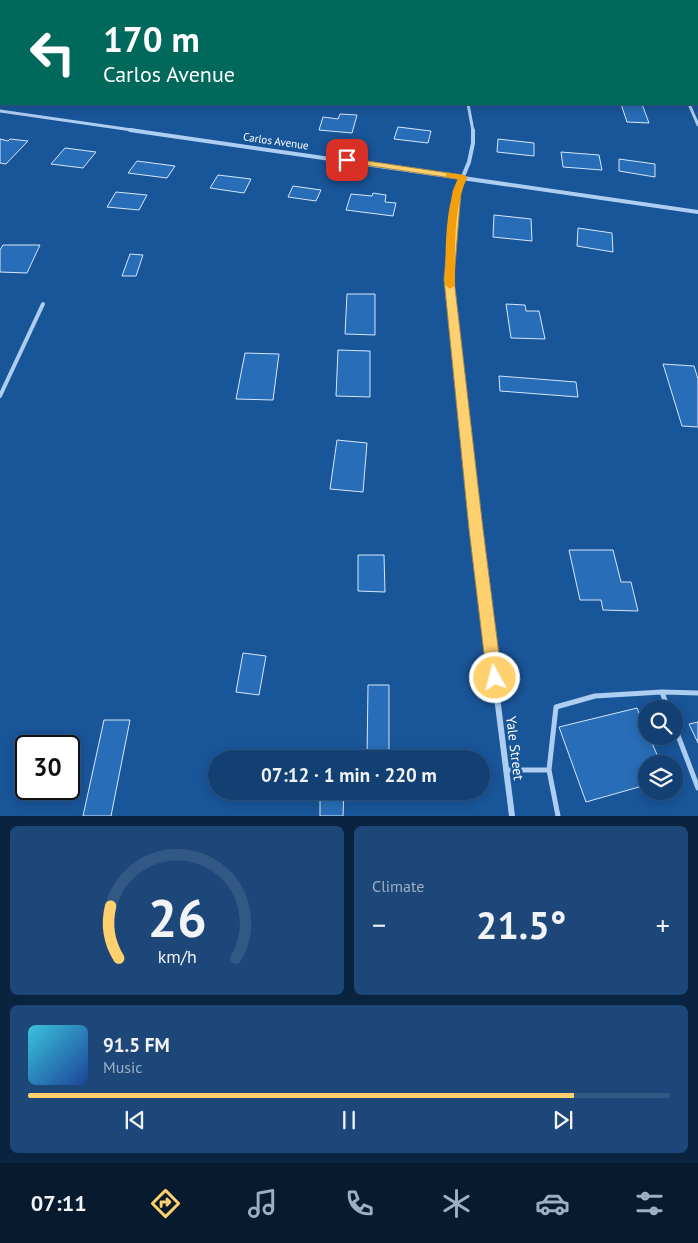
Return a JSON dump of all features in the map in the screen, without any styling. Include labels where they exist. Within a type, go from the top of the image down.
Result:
[{"type":"street","name":"Yale Street","points":[[468,105],[473,127],[473,143],[457,191],[449,279],[476,529],[512,816]]},
{"type":"street","points":[[689,105],[698,126]]},
{"type":"street","name":"Carlos Avenue","points":[[0,111],[698,212]]},
{"type":"lane","points":[[0,396],[43,304]]},
{"type":"lane","points":[[662,692],[665,700]]},
{"type":"lane","points":[[558,816],[549,770],[556,707],[577,698],[606,693],[698,693]]},
{"type":"lane","points":[[682,745],[698,788]]},
{"type":"lane","points":[[506,770],[549,770]]},
{"type":"building","points":[[621,105],[642,105],[649,123],[627,122]]},
{"type":"building","points":[[340,114],[357,115],[352,133],[319,130],[323,117],[338,119]]},
{"type":"building","points":[[398,127],[431,131],[428,143],[394,139]]},
{"type":"building","points":[[0,139],[28,141],[6,164],[0,163]]},
{"type":"building","points":[[498,139],[534,143],[534,156],[497,152]]},
{"type":"building","points":[[65,148],[96,152],[83,168],[51,164]]},
{"type":"building","points":[[561,152],[599,155],[602,170],[563,167]]},
{"type":"building","points":[[619,159],[655,164],[655,177],[619,171]]},
{"type":"building","points":[[137,161],[175,166],[167,178],[128,173]]},
{"type":"building","points":[[218,175],[251,179],[244,193],[210,188]]},
{"type":"building","points":[[293,186],[321,190],[316,201],[288,197]]},
{"type":"building","points":[[116,192],[147,195],[139,210],[107,207]]},
{"type":"building","points":[[373,193],[386,195],[385,202],[396,203],[393,216],[346,210],[351,194],[372,196]]},
{"type":"building","points":[[494,215],[531,219],[532,241],[493,237]]},
{"type":"building","points":[[578,228],[612,233],[613,252],[577,246]]},
{"type":"building","points":[[3,245],[40,245],[27,273],[0,272],[0,250]]},
{"type":"building","points":[[130,254],[143,255],[136,276],[122,276]]},
{"type":"building","points":[[347,294],[375,294],[375,335],[345,334]]},
{"type":"building","points":[[506,304],[525,305],[526,311],[539,311],[545,339],[511,338]]},
{"type":"building","points":[[338,350],[370,351],[370,397],[336,396]]},
{"type":"building","points":[[245,353],[279,354],[273,400],[236,399]]},
{"type":"building","points":[[663,364],[694,366],[698,379],[698,427],[682,426]]},
{"type":"building","points":[[499,376],[576,382],[578,397],[500,391]]},
{"type":"building","points":[[337,440],[367,443],[363,492],[330,489]]},
{"type":"building","points":[[569,550],[613,550],[621,582],[631,582],[638,611],[603,610],[601,600],[580,600]]},
{"type":"building","points":[[358,555],[384,555],[385,592],[358,591]]},
{"type":"building","points":[[243,653],[266,656],[259,695],[236,692]]},
{"type":"building","points":[[368,685],[389,685],[389,750],[367,750]]},
{"type":"building","points":[[637,708],[638,745],[653,745],[657,755],[638,755],[638,787],[586,802],[559,727]]},
{"type":"building","points":[[104,720],[130,720],[111,816],[83,816]]},
{"type":"building","points":[[698,722],[698,743],[689,724]]},
{"type":"building","points":[[320,800],[344,800],[343,816],[320,816]]},
{"type":"slow traffic","points":[[449,175],[463,177],[457,191],[451,241],[450,285]]},
{"type":"route","points":[[347,160],[463,177],[457,191],[449,279],[476,529],[495,678]]}]
